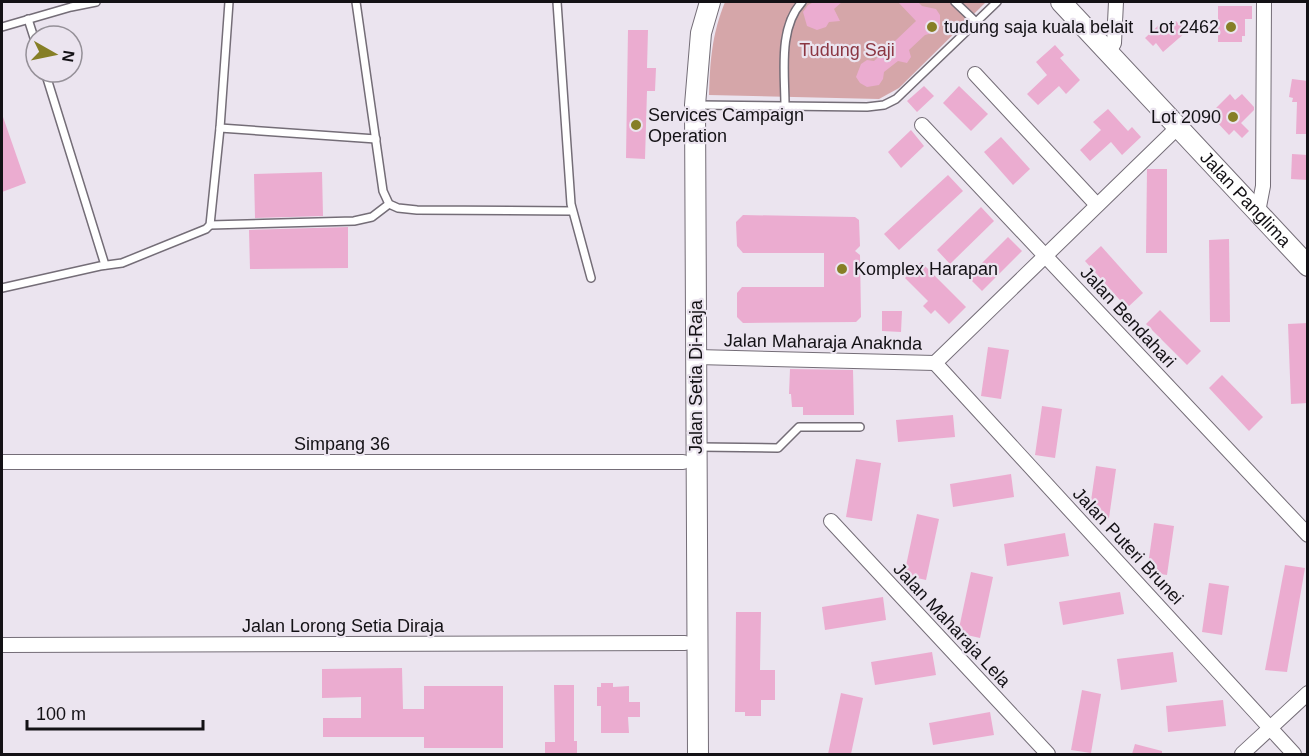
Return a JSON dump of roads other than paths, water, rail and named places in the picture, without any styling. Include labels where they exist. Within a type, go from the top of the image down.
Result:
[{"type":"main road","name":"Jalan Setia Di-Raja","points":[[685,754],[682,215],[685,68],[696,2]]},
{"type":"main road","name":"Jalan Setia Di-Raja","points":[[698,754],[695,105],[701,33],[710,2]]},
{"type":"main road","name":"Jalan Panglima","points":[[1061,2],[1308,266]]},
{"type":"street","points":[[1109,52],[1114,43],[1116,2]]},
{"type":"street","points":[[1258,212],[1263,186],[1264,2]]},
{"type":"street","points":[[975,74],[1097,205]]},
{"type":"street","name":"Jalan Bendahari","points":[[922,125],[1308,535]]},
{"type":"street","name":"Jalan Maharaja Anaknda","points":[[696,357],[935,363],[1178,127]]},
{"type":"street","name":"Jalan Puteri Brunei","points":[[935,363],[1294,754]]},
{"type":"street","name":"Simpang 36","points":[[2,462],[683,462]]},
{"type":"street","name":"Jalan Maharaja Lela","points":[[831,521],[1047,754]]},
{"type":"street","name":"Jalan Lorong Setia Diraja","points":[[2,645],[685,643]]},
{"type":"street","points":[[1242,754],[1308,693]]},
{"type":"lane","points":[[2,27],[96,2]]},
{"type":"lane","points":[[2,288],[122,263],[206,229],[210,225],[229,2]]},
{"type":"lane","points":[[356,2],[383,191],[389,204],[398,208],[417,210],[572,211]]},
{"type":"lane","points":[[557,2],[572,211],[591,278]]},
{"type":"lane","points":[[785,106],[788,23],[794,9],[802,2]]},
{"type":"lane","points":[[955,2],[975,21]]},
{"type":"lane","points":[[695,105],[867,107],[884,105],[896,99],[997,2]]},
{"type":"lane","points":[[28,19],[30,24]]},
{"type":"lane","points":[[49,84],[105,266]]},
{"type":"lane","points":[[220,128],[376,139]]},
{"type":"lane","points":[[210,225],[354,221],[372,217],[389,204]]},
{"type":"lane","points":[[697,447],[778,448],[799,427],[860,427]]},
{"type":"place","name":"tudung saja kuala belait","points":[[932,27]]},
{"type":"place","name":"Lot 2462","points":[[1231,27]]},
{"type":"place","name":"Lot 2090","points":[[1233,117]]},
{"type":"place","name":"Services Campaign Operation","points":[[636,125]]},
{"type":"place","name":"Komplex Harapan","points":[[842,269]]},
{"type":"park label","name":"Tudung Saji","points":[[847,50]]}]
